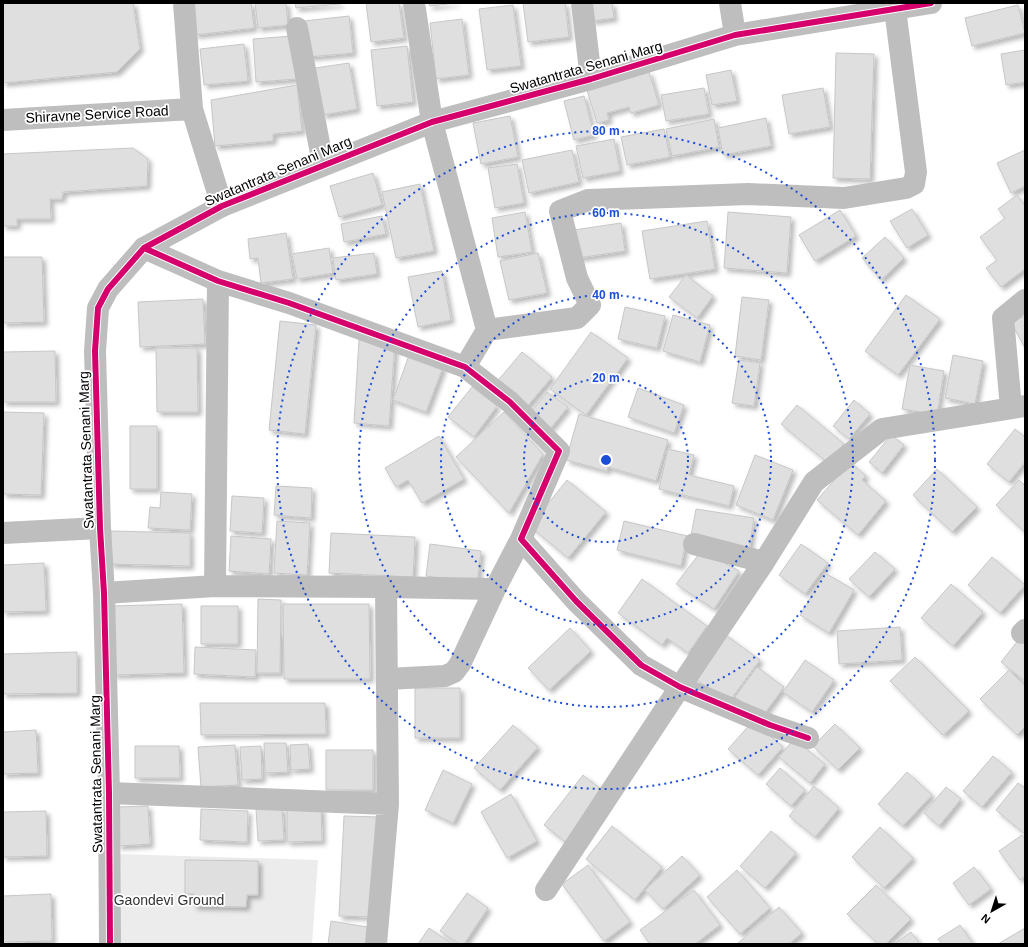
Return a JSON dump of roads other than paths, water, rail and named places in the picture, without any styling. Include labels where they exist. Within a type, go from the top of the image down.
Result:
[{"type":"street","points":[[184,3],[192,109],[222,206]]},
{"type":"street","points":[[414,3],[432,122],[486,330],[465,367]]},
{"type":"street","points":[[582,3],[592,79]]},
{"type":"street","points":[[730,3],[735,35]]},
{"type":"street","name":"Swatantrata Senani Marg","points":[[110,944],[110,793],[95,351],[98,308],[108,289],[144,248],[222,206],[323,164],[432,122],[592,79],[735,35],[931,3]]},
{"type":"street","points":[[486,330],[577,318],[590,305],[577,278],[560,211],[588,200],[748,194],[844,198],[906,188],[914,184],[916,172],[895,9]]},
{"type":"street","points":[[296,28],[323,164]]},
{"type":"street","name":"Shiravne Service Road","points":[[3,120],[192,109]]},
{"type":"street","points":[[144,248],[218,282],[289,303],[465,367],[510,402],[559,451],[521,539],[460,664],[454,672],[445,676],[387,679]]},
{"type":"street","points":[[215,586],[218,282]]},
{"type":"street","points":[[546,890],[680,686],[764,562],[814,482],[882,429],[1018,407],[1003,318],[1025,300]]},
{"type":"street","points":[[3,533],[100,528]]},
{"type":"street","points":[[521,539],[576,601],[641,665],[680,686],[770,725],[808,738]]},
{"type":"street","points":[[694,544],[764,562]]},
{"type":"street","points":[[104,593],[215,586],[386,587],[495,590]]},
{"type":"street","points":[[376,944],[388,804],[386,587]]},
{"type":"street","points":[[110,793],[388,804]]},
{"type":"park label","name":"Gaondevi Ground","points":[[169,900]]}]
